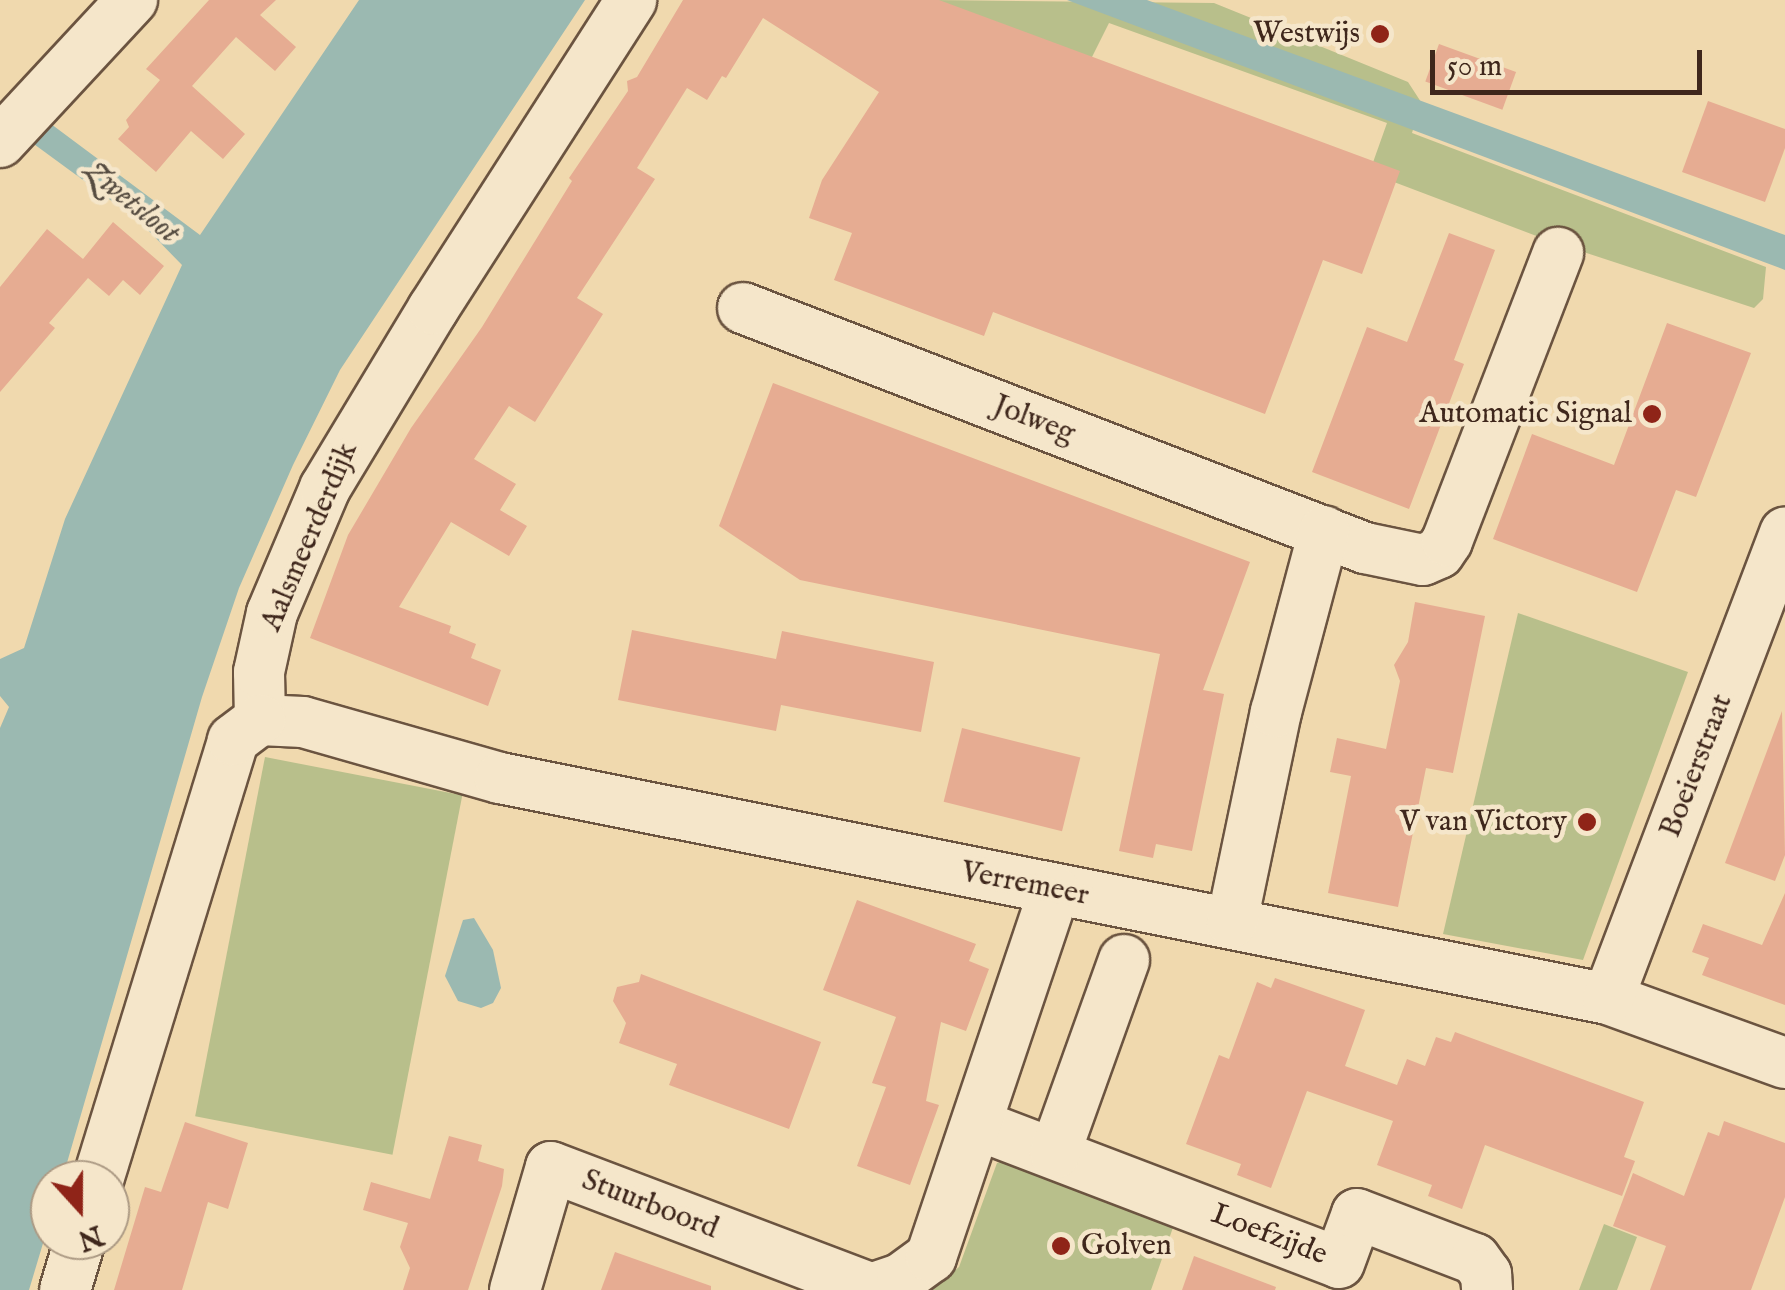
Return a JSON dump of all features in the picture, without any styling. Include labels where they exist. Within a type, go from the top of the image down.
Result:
[{"type":"street","points":[[15,127],[132,0]]},
{"type":"street","name":"Aalsmeerderdijk","points":[[260,720],[258,672],[272,613],[325,488],[423,324],[631,0]]},
{"type":"street","name":"Jolweg","points":[[743,308],[1324,531],[1412,560],[1439,553],[1558,253]]},
{"type":"street","points":[[1232,922],[1276,712],[1324,531]]},
{"type":"street","name":"Boeierstraat","points":[[1608,999],[1785,532]]},
{"type":"street","points":[[104,1160],[233,740],[260,720]]},
{"type":"street","name":"Verremeer","points":[[260,720],[303,722],[500,778],[1608,999],[1785,1063]]},
{"type":"street","name":"Stuurboord","points":[[514,1290],[551,1168],[868,1289],[902,1278],[930,1257],[978,1125],[1054,891]]},
{"type":"street","points":[[1055,1153],[1124,960]]},
{"type":"street","name":"Loefzijde","points":[[978,1125],[1339,1262],[1357,1214],[1475,1259],[1486,1274],[1487,1290]]},
{"type":"street","points":[[65,1290],[74,1260]]},
{"type":"green space","points":[[934,0],[1214,3],[1408,82],[1421,102],[1412,133],[1766,267],[1763,299],[1754,308],[1547,240],[1386,179],[1371,168],[1387,123],[1109,23],[1088,65]]},
{"type":"green space","points":[[1518,613],[1688,672],[1583,960],[1443,934]]},
{"type":"green space","points":[[265,757],[462,795],[392,1155],[195,1116]]},
{"type":"green space","points":[[1013,1158],[1176,1219],[1151,1290],[931,1290],[959,1267],[997,1163]]},
{"type":"green space","points":[[1604,1224],[1637,1237],[1617,1290],[1579,1290]]},
{"type":"water","name":"Zwetsloot","points":[[359,0],[585,0],[340,370],[293,465],[239,588],[202,697],[68,1160],[30,1160],[30,1260],[38,1260],[29,1290],[0,1290],[0,728],[9,707],[0,696],[0,659],[24,648],[65,519],[182,265],[139,221],[27,139],[47,121],[200,235]]},
{"type":"water","points":[[1067,0],[1147,0],[1785,235],[1785,270]]},
{"type":"water","points":[[474,918],[493,950],[501,988],[493,1003],[481,1008],[458,1001],[445,976],[463,920]]},
{"type":"building","points":[[209,0],[276,0],[260,15],[296,47],[275,71],[236,37],[192,86],[245,134],[223,159],[191,131],[156,172],[118,139],[129,127],[126,120],[160,80],[146,69]]},
{"type":"building","points":[[683,0],[939,0],[1400,171],[1362,274],[1323,260],[1265,414],[993,312],[984,336],[834,280],[852,233],[809,218],[822,180],[879,92],[763,18],[726,78],[722,76],[707,100],[687,88],[637,168],[655,179],[577,298],[603,314],[535,422],[509,406],[474,459],[516,484],[500,510],[527,526],[509,556],[451,522],[399,607],[451,626],[449,633],[476,644],[471,658],[501,670],[488,706],[310,638],[348,535],[411,428],[482,327],[572,181],[569,178],[628,91],[627,81],[637,77]]},
{"type":"building","points":[[1439,44],[1516,72],[1502,110],[1425,82]]},
{"type":"building","points":[[1708,101],[1785,129],[1785,148],[1765,202],[1682,172]]},
{"type":"building","points":[[113,222],[164,266],[140,295],[123,280],[109,296],[88,278],[49,323],[55,328],[0,392],[0,287],[47,229],[83,259]]},
{"type":"building","points":[[1449,233],[1495,250],[1454,360],[1464,364],[1409,509],[1312,472],[1367,327],[1407,342]]},
{"type":"building","points":[[1667,323],[1751,353],[1696,497],[1676,490],[1637,592],[1493,539],[1532,434],[1614,465]]},
{"type":"building","points":[[773,383],[1250,562],[1203,690],[1224,694],[1192,851],[1156,844],[1153,858],[1119,851],[1160,654],[800,580],[719,526]]},
{"type":"building","points":[[1415,602],[1485,616],[1453,773],[1426,768],[1398,907],[1328,893],[1351,776],[1330,772],[1337,738],[1386,749],[1400,681],[1394,665],[1408,642]]},
{"type":"building","points":[[632,630],[776,659],[782,631],[934,662],[921,732],[781,705],[776,731],[618,700]]},
{"type":"building","points":[[1782,711],[1785,855],[1775,881],[1725,863]]},
{"type":"building","points":[[962,728],[1080,758],[1062,831],[944,802]]},
{"type":"building","points":[[1785,893],[1785,1005],[1702,975],[1709,958],[1692,952],[1703,924],[1762,945]]},
{"type":"building","points":[[857,900],[976,944],[969,961],[989,969],[966,1031],[941,1022],[926,1101],[939,1105],[910,1185],[857,1166],[886,1087],[872,1083],[896,1017],[823,990]]},
{"type":"building","points":[[641,974],[821,1042],[789,1129],[669,1085],[677,1064],[619,1043],[626,1023],[613,1001],[617,987],[639,982]]},
{"type":"building","points":[[1275,978],[1365,1010],[1345,1066],[1397,1085],[1407,1059],[1425,1066],[1436,1037],[1451,1042],[1455,1032],[1644,1102],[1624,1157],[1635,1161],[1622,1196],[1485,1145],[1462,1209],[1428,1196],[1432,1185],[1377,1165],[1393,1121],[1307,1091],[1271,1188],[1237,1175],[1241,1164],[1186,1144],[1219,1055],[1229,1059],[1257,982],[1271,988]]},
{"type":"building","points":[[1724,1121],[1785,1143],[1785,1197],[1751,1290],[1650,1290],[1666,1246],[1613,1226],[1633,1173],[1684,1196],[1708,1132],[1719,1136]]},
{"type":"building","points":[[185,1122],[248,1143],[228,1209],[208,1202],[182,1290],[114,1290],[123,1260],[130,1260],[130,1237],[145,1187],[161,1192]]},
{"type":"building","points":[[449,1136],[482,1145],[478,1161],[504,1169],[502,1186],[468,1290],[403,1290],[410,1268],[400,1247],[408,1223],[363,1210],[371,1182],[430,1199]]},
{"type":"building","points":[[615,1252],[711,1286],[711,1290],[601,1290]]},
{"type":"building","points":[[1194,1256],[1276,1287],[1275,1290],[1182,1290]]},
{"type":"place","name":"Westwijs","points":[[1380,34]]},
{"type":"place","name":"Automatic Signal","points":[[1652,414]]},
{"type":"place","name":"V van Victory","points":[[1587,822]]},
{"type":"place","name":"Golven","points":[[1061,1246]]}]
